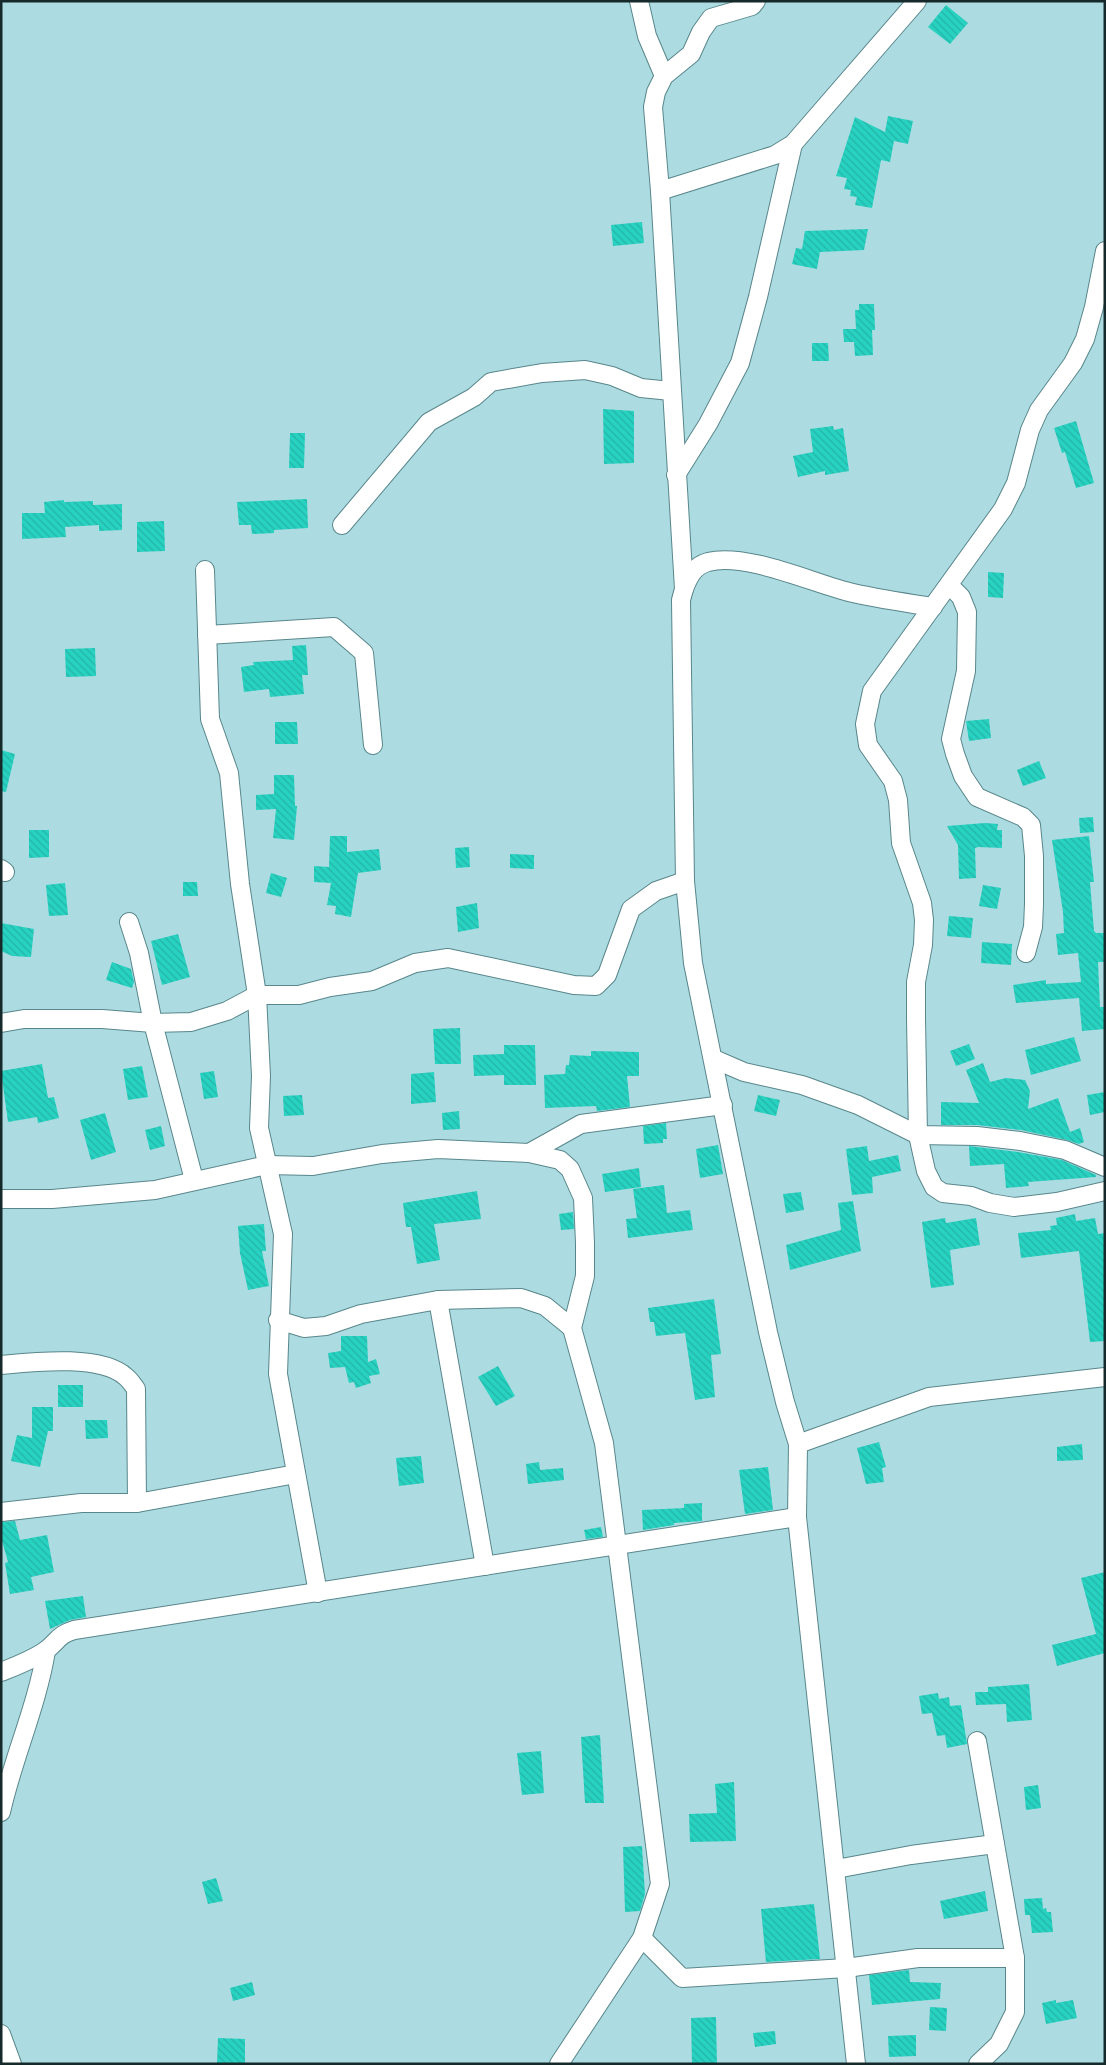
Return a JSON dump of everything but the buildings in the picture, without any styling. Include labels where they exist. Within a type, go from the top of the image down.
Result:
[{"type":"street","points":[[639,1],[647,36],[664,76]]},
{"type":"street","points":[[684,589],[660,191],[653,107],[656,92],[664,76],[691,54],[700,32],[711,18],[752,6],[756,1]]},
{"type":"street","points":[[660,191],[775,155],[793,144],[917,1]]},
{"type":"street","points":[[676,475],[708,424],[740,363],[758,297],[793,144]]},
{"type":"street","points":[[1105,251],[1085,339],[1074,363],[1039,410],[1030,430],[1016,483],[1003,509],[872,691],[865,724],[868,745],[893,781],[898,800],[901,843],[922,903],[923,945],[916,982],[918,1135],[926,1171],[934,1187],[943,1193],[972,1196],[990,1203],[1014,1207],[1064,1201],[1105,1191]]},
{"type":"street","points":[[342,525],[429,422],[474,397],[491,382],[542,372],[585,370],[612,376],[641,388],[671,391]]},
{"type":"street","points":[[856,2064],[797,1516],[798,1444],[785,1402],[768,1332],[693,963],[685,880],[681,600],[688,577],[696,567],[710,562],[730,560],[760,566],[853,593],[933,607]]},
{"type":"street","points":[[206,570],[210,719],[229,774],[240,884],[257,996],[261,1076],[259,1128],[280,1212],[283,1234],[278,1320],[278,1374],[318,1593]]},
{"type":"street","points":[[949,585],[961,598],[967,612],[966,671],[951,739],[963,776],[977,797],[1023,817],[1030,825],[1034,856],[1034,904],[1033,927],[1026,953]]},
{"type":"street","points":[[207,635],[334,627],[364,653],[373,745]]},
{"type":"street","points":[[1,1023],[24,1019],[102,1019],[153,1023],[191,1022],[227,1010],[257,996],[299,995],[330,987],[372,982],[415,963],[448,958],[574,985],[596,986],[607,975],[631,909],[656,891],[685,880]]},
{"type":"street","points":[[129,922],[139,953],[153,1023],[194,1180]]},
{"type":"street","points":[[714,1059],[744,1072],[802,1085],[849,1102],[918,1135],[977,1136],[1020,1141],[1066,1150],[1105,1167]]},
{"type":"street","points":[[529,1153],[581,1124],[723,1105]]},
{"type":"street","points":[[1,1199],[52,1199],[155,1190],[267,1165],[313,1166],[382,1154],[438,1149],[529,1153],[560,1160],[570,1169],[582,1198],[585,1276],[572,1328],[604,1443],[660,1884],[642,1938],[559,2064]]},
{"type":"street","points":[[278,1320],[304,1328],[326,1326],[361,1314],[438,1300],[521,1298],[545,1306],[572,1328]]},
{"type":"street","points":[[438,1300],[485,1566]]},
{"type":"street","points":[[1,1365],[61,1362],[102,1365],[125,1376],[136,1389],[137,1503]]},
{"type":"street","points":[[798,1444],[929,1397],[1105,1377]]},
{"type":"street","points":[[1,1512],[81,1503],[137,1503],[296,1474]]},
{"type":"street","points":[[1,1672],[27,1662],[46,1651],[60,1635],[74,1630],[797,1516]]},
{"type":"street","points":[[1,1812],[6,1789],[32,1709],[46,1651]]},
{"type":"street","points":[[978,1741],[1015,1958],[1014,2012],[999,2044],[978,2064]]},
{"type":"street","points":[[1,1762],[6,1789]]},
{"type":"street","points":[[836,1869],[911,1855],[995,1844]]},
{"type":"street","points":[[642,1938],[682,1978],[846,1968],[918,1958],[1015,1958]]},
{"type":"street","points":[[1,2034],[12,2064]]}]
